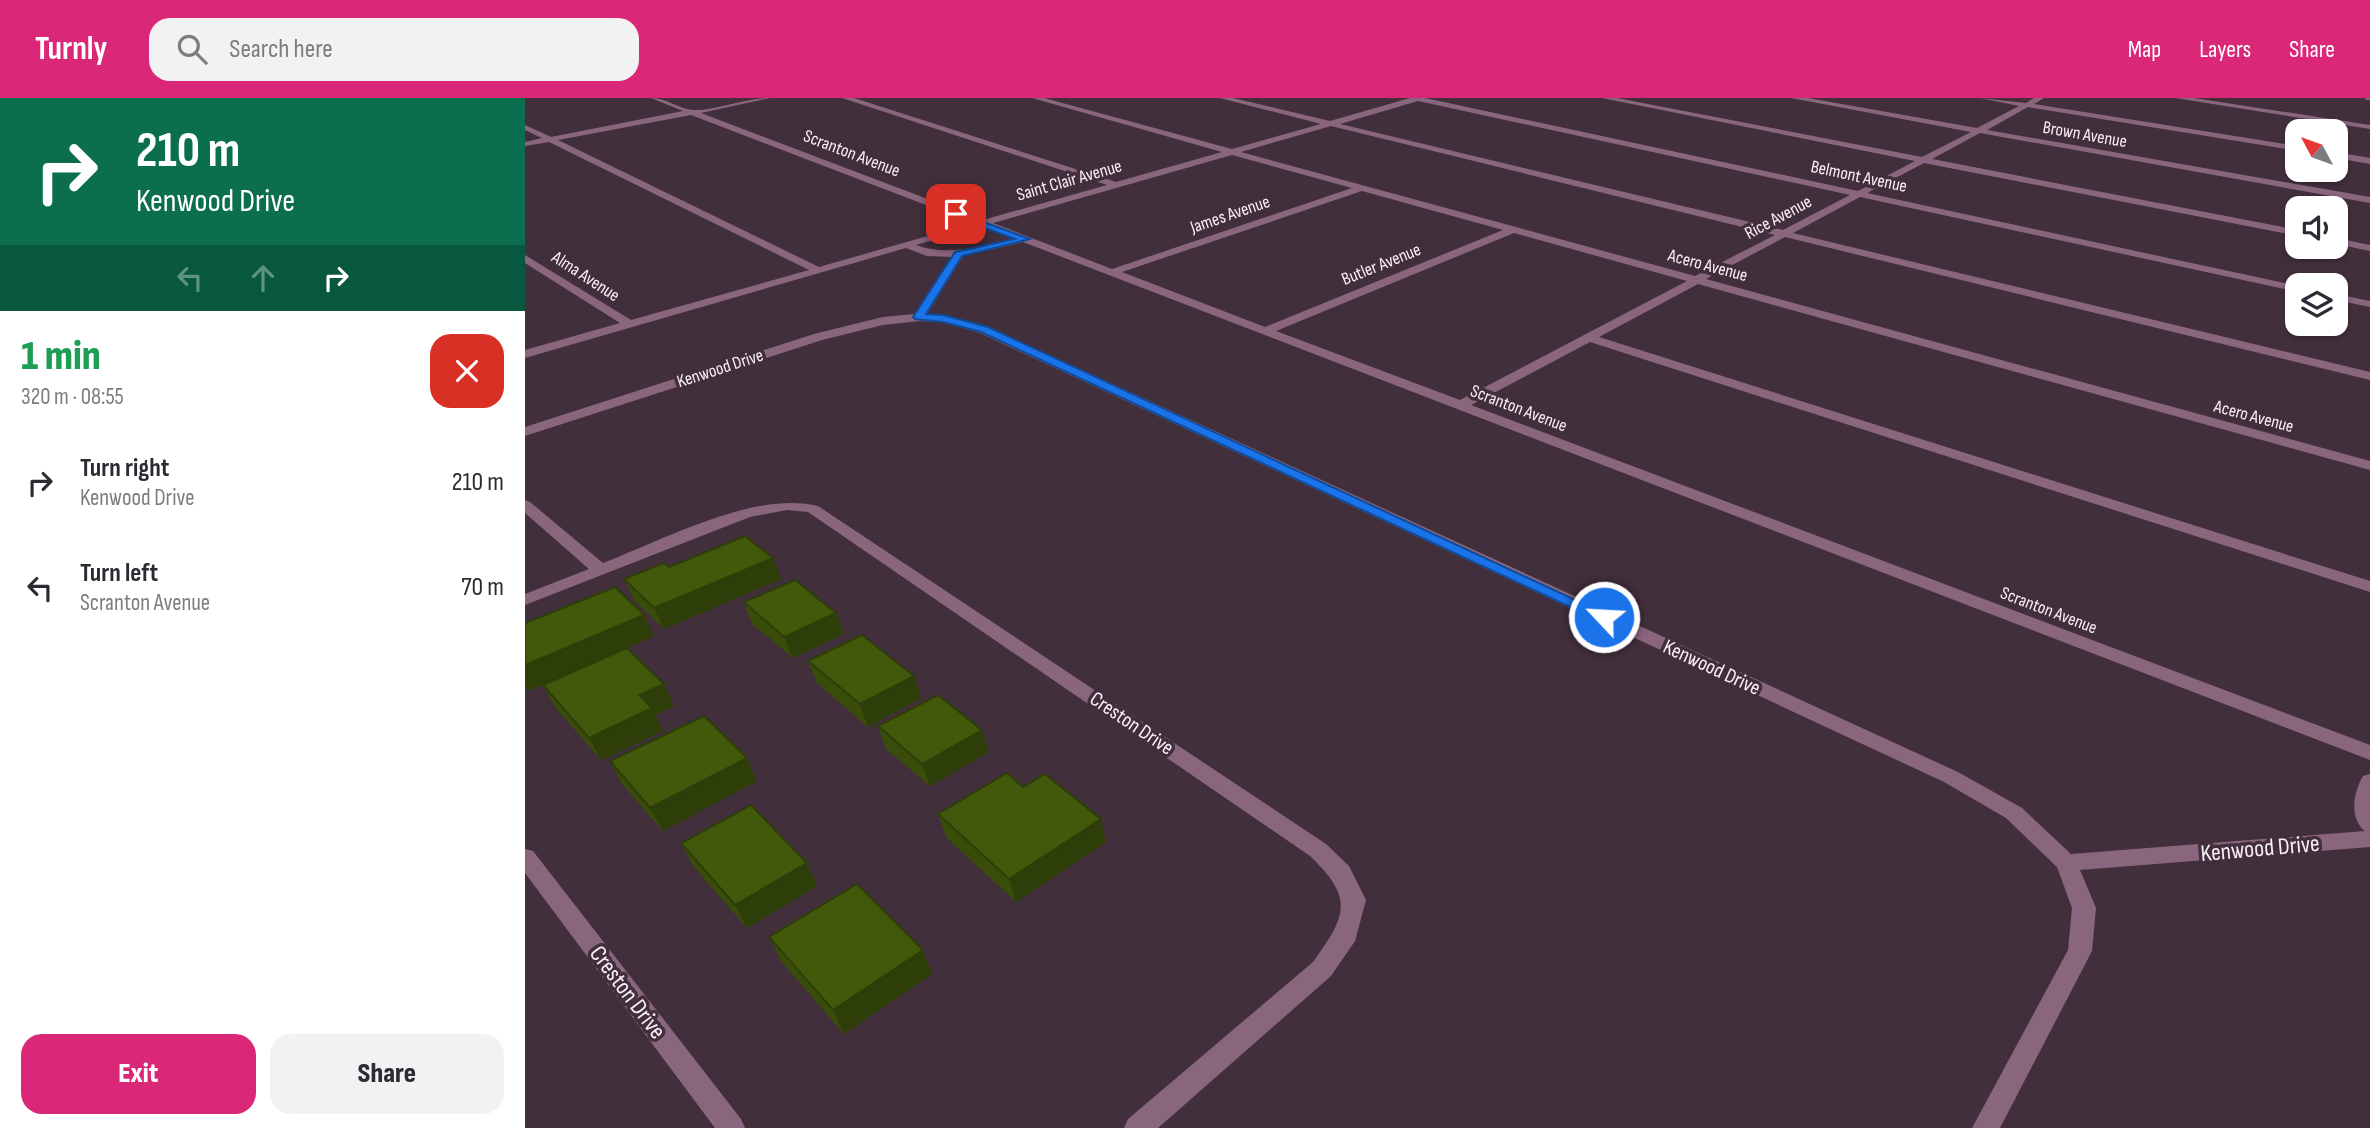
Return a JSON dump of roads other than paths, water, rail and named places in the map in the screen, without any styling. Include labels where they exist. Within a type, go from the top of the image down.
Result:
[{"type":"street","name":"Scranton Avenue","points":[[655,98],[2370,753]]},
{"type":"street","points":[[525,144],[766,98]]},
{"type":"street","points":[[846,98],[1116,185]]},
{"type":"street","name":"Acero Avenue","points":[[1036,98],[2370,466]]},
{"type":"street","points":[[1224,98],[2370,376]]},
{"type":"street","name":"Saint Clair Avenue","points":[[525,354],[1417,98]]},
{"type":"street","name":"Belmont Avenue","points":[[1417,98],[2285,286]]},
{"type":"street","points":[[1606,98],[2285,230]]},
{"type":"street","name":"Brown Avenue","points":[[1795,98],[2370,200]]},
{"type":"street","points":[[1984,98],[2285,147]]},
{"type":"street","name":"Rice Avenue","points":[[1459,406],[2039,98]]},
{"type":"street","points":[[2179,98],[2370,127]]},
{"type":"street","points":[[528,131],[551,139],[818,270]]},
{"type":"street","points":[[2349,157],[2370,160]]},
{"type":"street","name":"James Avenue","points":[[1110,273],[1361,188]]},
{"type":"street","name":"Butler Avenue","points":[[1263,332],[1512,229]]},
{"type":"street","points":[[906,245],[927,253],[958,254],[1025,239]]},
{"type":"street","points":[[2348,243],[2370,247]]},
{"type":"street","points":[[919,317],[958,254]]},
{"type":"street","name":"Alma Avenue","points":[[525,258],[629,324]]},
{"type":"street","points":[[2348,299],[2370,304]]},
{"type":"street","name":"Kenwood Drive","points":[[525,432],[818,337],[883,321],[919,317],[943,319],[984,330],[1951,777],[2014,813],[2066,863],[2084,908],[2080,951],[1986,1128]]},
{"type":"street","points":[[1588,337],[2370,587]]},
{"type":"street","points":[[525,505],[601,570]]},
{"type":"street","name":"Creston Drive","points":[[525,600],[745,513],[774,506],[800,505],[813,509],[1307,842],[1341,872],[1354,900],[1347,934],[1322,969],[1138,1128]]},
{"type":"street","points":[[2370,780],[2364,799],[2370,825]]},
{"type":"street","name":"Kenwood Drive","points":[[2066,863],[2370,839]]},
{"type":"street","name":"Creston Drive","points":[[525,857],[731,1128]]}]
